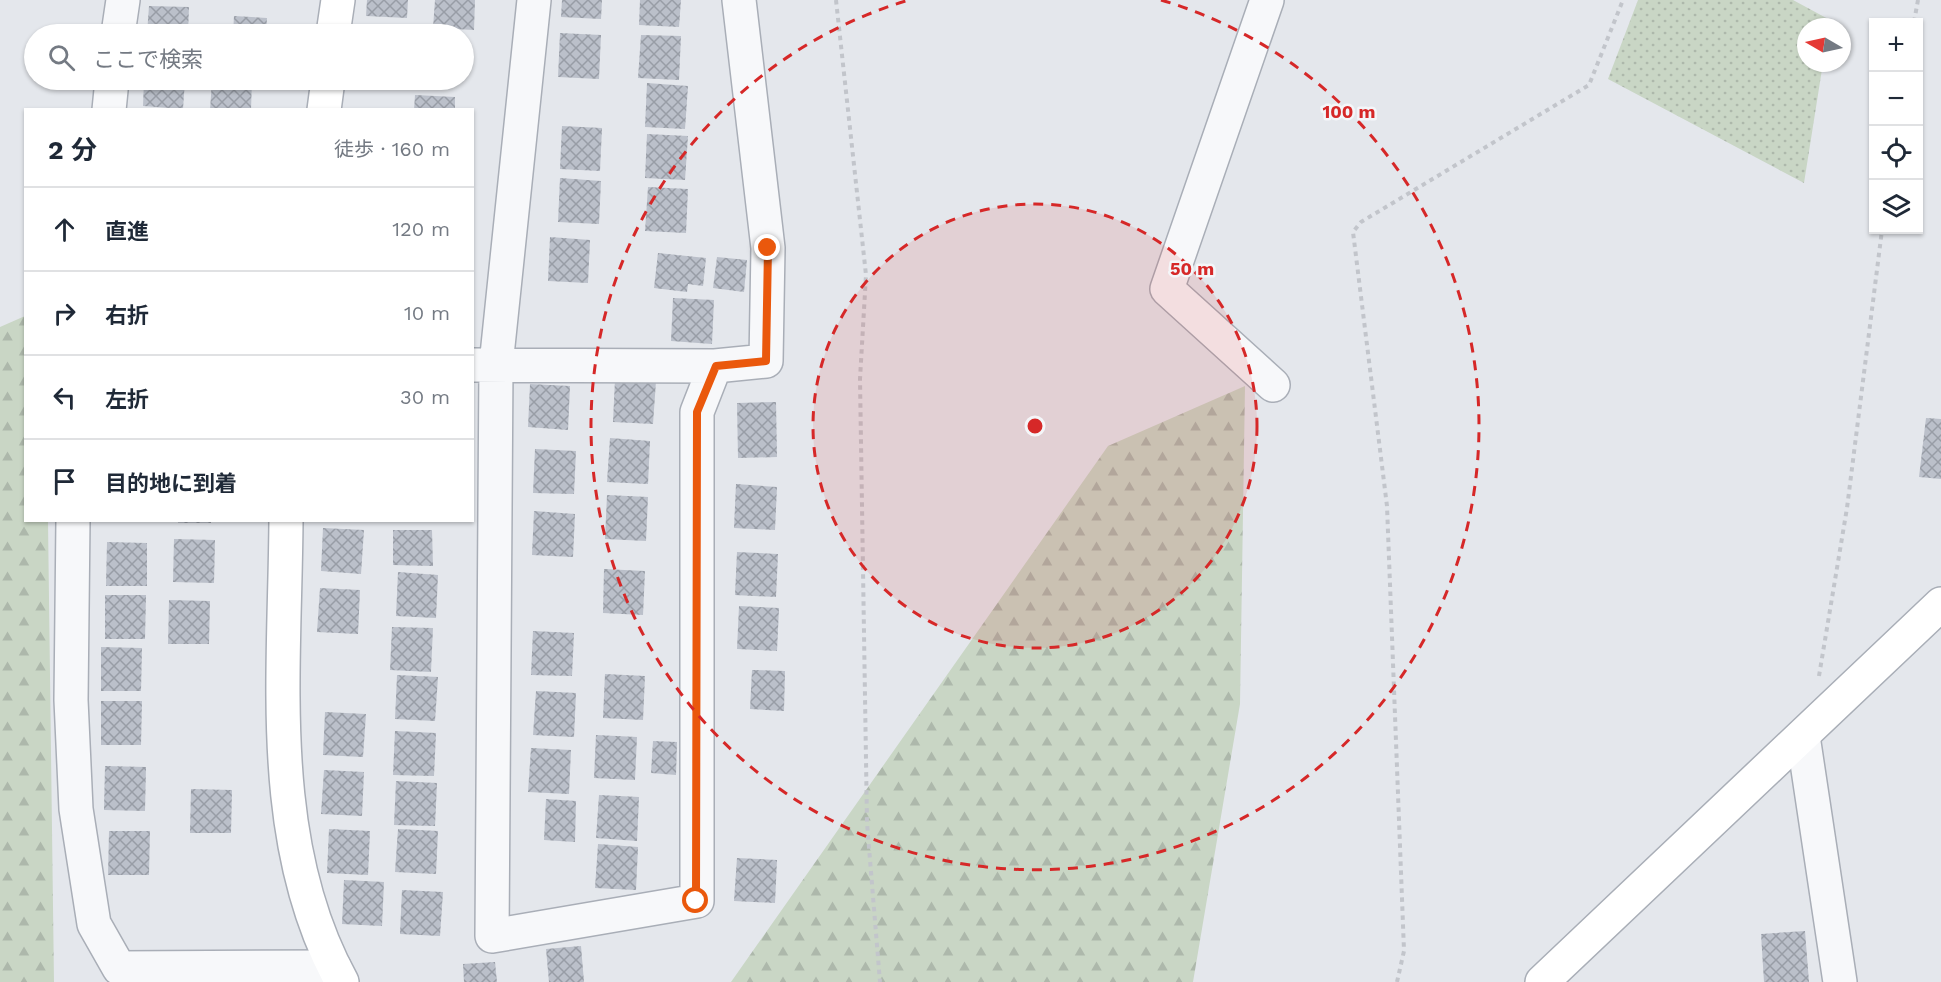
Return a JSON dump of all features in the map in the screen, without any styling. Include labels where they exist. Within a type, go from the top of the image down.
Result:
[{"type":"street","points":[[119,24],[123,0]]},
{"type":"street","points":[[334,24],[338,0]]},
{"type":"street","points":[[534,0],[484,365],[492,936],[696,901],[697,412],[716,366]]},
{"type":"street","points":[[484,365],[716,366],[766,361],[768,248],[739,0]]},
{"type":"street","points":[[1267,0],[1167,289],[1273,385]]},
{"type":"street","points":[[108,108],[111,90]]},
{"type":"street","points":[[324,108],[327,90]]},
{"type":"street","points":[[73,522],[71,700],[76,809],[94,924],[118,968],[338,974]]},
{"type":"street","points":[[286,522],[284,736],[292,833],[326,952],[338,974]]},
{"type":"street","points":[[1542,982],[1941,604]]},
{"type":"street","points":[[1808,732],[1840,982]]},
{"type":"path","points":[[836,0],[866,275],[860,379],[867,823],[880,982]]},
{"type":"path","points":[[1397,982],[1404,951],[1387,506],[1353,232],[1362,222],[1589,85],[1623,0]]},
{"type":"path","points":[[1915,18],[1918,0]]},
{"type":"path","points":[[1808,732],[1847,508],[1881,234]]},
{"type":"green space","points":[[1638,0],[1793,0],[1826,18],[1797,18],[1797,72],[1822,72],[1804,183],[1608,79]]},
{"type":"green space","points":[[24,316],[24,522],[48,522],[54,982],[0,982],[0,327]]},
{"type":"green space","points":[[1245,386],[1240,704],[1193,982],[731,982],[1108,446]]},
{"type":"building","points":[[367,0],[408,0],[407,18],[366,16]]},
{"type":"building","points":[[435,0],[475,0],[474,30],[474,24],[433,24]]},
{"type":"building","points":[[562,0],[602,0],[601,19],[561,17]]},
{"type":"building","points":[[640,0],[681,0],[679,27],[639,25]]},
{"type":"building","points":[[149,6],[189,7],[188,24],[148,24]]},
{"type":"building","points":[[234,16],[267,18],[267,24],[234,24]]},
{"type":"building","points":[[560,33],[601,35],[599,79],[558,77]]},
{"type":"building","points":[[641,35],[681,36],[679,80],[638,78]]},
{"type":"building","points":[[647,83],[688,86],[685,129],[645,127]]},
{"type":"building","points":[[144,90],[184,90],[183,108],[143,106]]},
{"type":"building","points":[[211,90],[252,90],[251,108],[210,108]]},
{"type":"building","points":[[415,95],[455,97],[455,108],[414,108]]},
{"type":"building","points":[[562,126],[602,128],[600,171],[560,169]]},
{"type":"building","points":[[647,134],[688,136],[685,180],[645,178]]},
{"type":"building","points":[[560,178],[601,181],[599,224],[558,222]]},
{"type":"building","points":[[648,187],[688,189],[686,233],[645,231]]},
{"type":"building","points":[[550,237],[590,240],[588,283],[548,281]]},
{"type":"building","points":[[658,253],[706,258],[703,286],[688,284],[687,292],[654,288]]},
{"type":"building","points":[[717,257],[747,260],[744,292],[713,288]]},
{"type":"building","points":[[673,298],[714,300],[712,344],[671,341]]},
{"type":"building","points":[[615,379],[656,381],[653,424],[613,422]]},
{"type":"building","points":[[530,384],[570,386],[568,430],[528,427]]},
{"type":"building","points":[[776,402],[777,457],[738,458],[737,403]]},
{"type":"building","points":[[1926,418],[1941,419],[1941,479],[1919,477]]},
{"type":"building","points":[[610,438],[650,441],[648,484],[607,482]]},
{"type":"building","points":[[535,449],[576,451],[574,494],[533,493]]},
{"type":"building","points":[[736,484],[777,487],[775,530],[734,528]]},
{"type":"building","points":[[607,495],[648,497],[646,541],[605,539]]},
{"type":"building","points":[[534,511],[575,514],[573,557],[532,555]]},
{"type":"building","points":[[178,522],[211,522],[211,523]]},
{"type":"building","points":[[323,528],[364,530],[361,574],[321,571]]},
{"type":"building","points":[[393,530],[432,530],[433,566],[393,565]]},
{"type":"building","points":[[174,539],[215,540],[214,583],[173,582]]},
{"type":"building","points":[[107,542],[147,543],[147,586],[106,586]]},
{"type":"building","points":[[737,552],[778,554],[776,597],[735,595]]},
{"type":"building","points":[[604,569],[645,571],[643,615],[603,613]]},
{"type":"building","points":[[398,572],[438,575],[436,618],[396,616]]},
{"type":"building","points":[[320,588],[360,590],[358,634],[317,632]]},
{"type":"building","points":[[105,595],[146,595],[145,639],[105,639]]},
{"type":"building","points":[[169,600],[210,601],[209,644],[168,644]]},
{"type":"building","points":[[739,606],[779,608],[777,651],[737,649]]},
{"type":"building","points":[[392,627],[433,628],[431,672],[390,670]]},
{"type":"building","points":[[533,631],[574,633],[572,676],[531,675]]},
{"type":"building","points":[[101,647],[142,648],[141,691],[101,691]]},
{"type":"building","points":[[752,670],[785,671],[784,711],[750,709]]},
{"type":"building","points":[[605,674],[645,676],[643,720],[603,718]]},
{"type":"building","points":[[397,675],[438,677],[435,721],[395,719]]},
{"type":"building","points":[[536,691],[576,693],[574,737],[533,735]]},
{"type":"building","points":[[101,701],[142,701],[141,745],[101,745]]},
{"type":"building","points":[[325,712],[366,714],[363,757],[323,755]]},
{"type":"building","points":[[395,731],[436,733],[434,776],[393,775]]},
{"type":"building","points":[[596,735],[637,737],[635,780],[594,778]]},
{"type":"building","points":[[653,741],[677,742],[676,775],[651,773]]},
{"type":"building","points":[[531,748],[571,750],[569,794],[528,792]]},
{"type":"building","points":[[105,766],[146,767],[145,811],[104,810]]},
{"type":"building","points":[[324,770],[364,772],[362,816],[321,814]]},
{"type":"building","points":[[396,781],[437,783],[435,826],[394,825]]},
{"type":"building","points":[[191,789],[232,790],[231,833],[190,833]]},
{"type":"building","points":[[599,795],[639,797],[637,841],[596,838]]},
{"type":"building","points":[[546,799],[576,801],[575,842],[544,840]]},
{"type":"building","points":[[329,829],[370,831],[368,875],[327,873]]},
{"type":"building","points":[[398,829],[438,831],[436,874],[395,872]]},
{"type":"building","points":[[109,831],[150,831],[149,875],[108,875]]},
{"type":"building","points":[[598,844],[638,847],[636,890],[595,888]]},
{"type":"building","points":[[737,858],[777,860],[775,903],[734,901]]},
{"type":"building","points":[[344,880],[384,882],[382,926],[342,924]]},
{"type":"building","points":[[402,890],[443,892],[440,936],[400,934]]},
{"type":"building","points":[[1805,931],[1809,982],[1764,982],[1761,934]]},
{"type":"building","points":[[581,946],[584,982],[549,982],[546,949]]},
{"type":"building","points":[[495,962],[497,982],[464,982],[463,964]]},
{"type":"route","points":[[696,901],[697,412],[716,366],[766,361],[768,248]]}]
